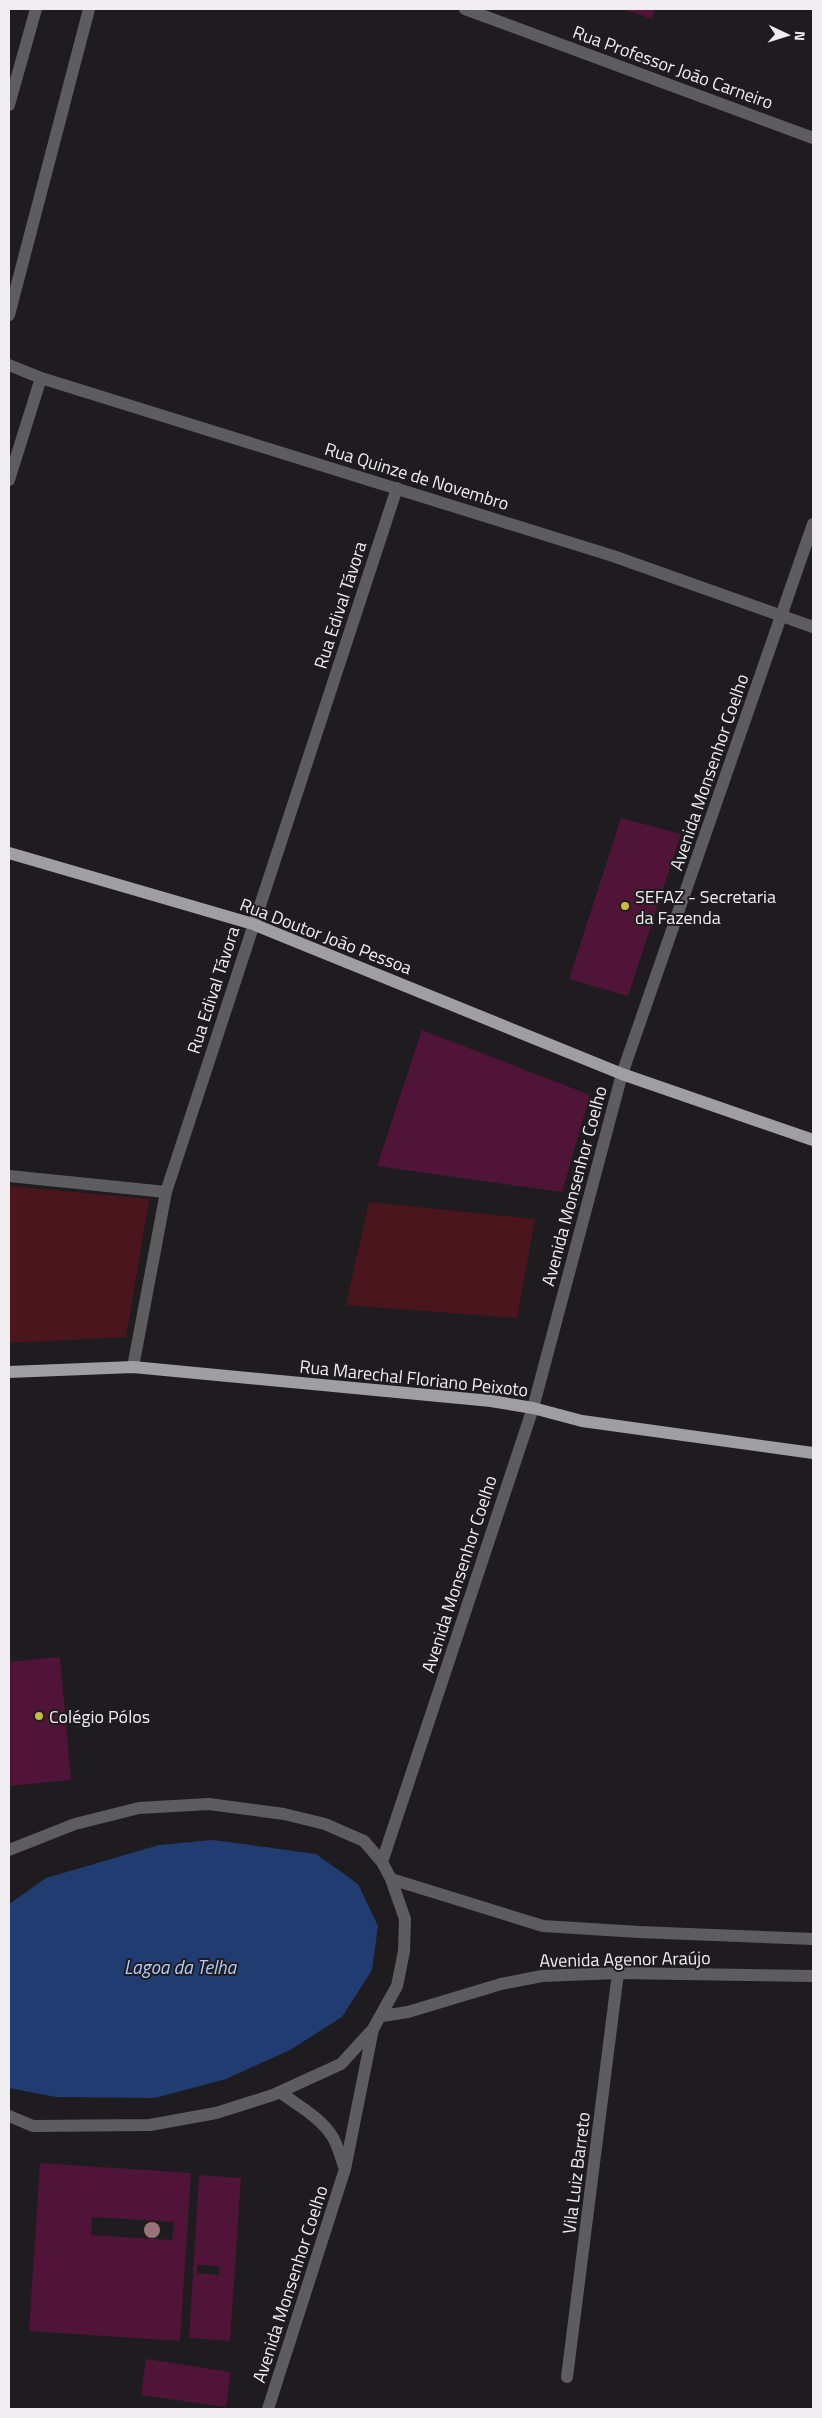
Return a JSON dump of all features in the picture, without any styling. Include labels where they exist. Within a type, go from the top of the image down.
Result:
[{"type":"main road","name":"Rua Doutor João Pessoa","points":[[9,853],[253,924],[622,1074],[813,1140]]},
{"type":"main road","name":"Rua Marechal Floriano Peixoto","points":[[9,1372],[133,1366],[491,1401],[533,1408],[582,1420],[813,1453]]},
{"type":"street","points":[[9,105],[36,9]]},
{"type":"street","points":[[9,315],[89,9]]},
{"type":"street","name":"Rua Professor Joāo Carneiro","points":[[465,9],[813,138]]},
{"type":"street","name":"Rua Quinze de Novembro","points":[[9,365],[41,378],[613,556],[813,627]]},
{"type":"street","points":[[9,480],[41,378]]},
{"type":"street","name":"Rua Edival Távora","points":[[133,1366],[166,1192],[397,488]]},
{"type":"street","name":"Avenida Monsenhor Coelho","points":[[382,1862],[533,1408],[622,1074],[813,524]]},
{"type":"street","points":[[9,1176],[166,1192]]},
{"type":"street","points":[[9,1850],[75,1824],[139,1808],[209,1804],[284,1814],[324,1824],[364,1841],[382,1862],[391,1879],[405,1919],[404,1951],[398,1986],[373,2029],[341,2064],[280,2092],[216,2114],[150,2125],[32,2126],[9,2116]]},
{"type":"street","name":"Avenida Agenor Araújo","points":[[391,1879],[543,1926],[813,1939]]},
{"type":"street","name":"Avenida Agenor Araújo","points":[[382,2016],[423,2008],[501,1984],[542,1976],[618,1973],[813,1976]]},
{"type":"street","name":"Vila Luiz Barreto","points":[[567,2377],[618,1973]]},
{"type":"street","name":"Avenida Monsenhor Coelho","points":[[268,2409],[345,2170],[373,2029]]},
{"type":"street","name":"Avenida Monsenhor Coelho","points":[[280,2092],[313,2115],[333,2136],[345,2170]]},
{"type":"shaded area","points":[[9,1186],[149,1199],[126,1337],[9,1343]]},
{"type":"shaded area","points":[[369,1202],[535,1219],[517,1318],[346,1305]]},
{"type":"water","name":"Lagoa da Telha","points":[[213,1840],[316,1854],[358,1884],[378,1926],[372,1970],[342,2017],[290,2050],[226,2079],[155,2098],[56,2097],[9,2088],[9,1904],[46,1878],[159,1845]]},
{"type":"building","points":[[623,9],[655,9],[652,19]]},
{"type":"building","name":"SEFAZ - Secretaria da Fazenda","points":[[621,818],[681,834],[628,996],[569,979]]},
{"type":"building","points":[[422,1030],[590,1095],[562,1192],[377,1166]]},
{"type":"building","name":"Colégio Pólos","points":[[60,1657],[71,1780],[9,1786],[9,1662]]},
{"type":"building","points":[[40,2163],[191,2173],[180,2341],[29,2331]],"holes":[[[92,2217],[174,2222],[172,2240],[91,2235]]]},
{"type":"building","points":[[199,2175],[241,2178],[230,2341],[189,2338]],"holes":[[[197,2265],[219,2266],[219,2275],[197,2273]]]},
{"type":"building","points":[[146,2359],[231,2372],[226,2407],[141,2395]]},
{"type":"place","name":"SEFAZ - Secretaria da Fazenda","points":[[625,906]]},
{"type":"place","name":"Colégio Pólos","points":[[39,1716]]}]
